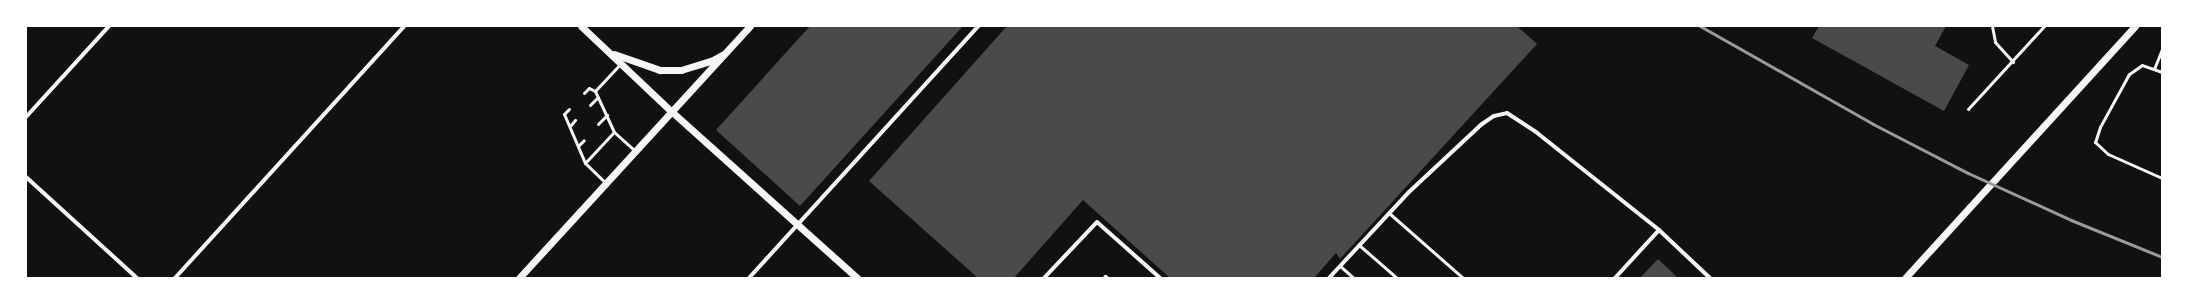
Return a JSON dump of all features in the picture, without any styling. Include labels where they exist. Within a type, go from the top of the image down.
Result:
[{"type":"street","points":[[26,117],[110,26]]},
{"type":"street","points":[[175,278],[404,26]]},
{"type":"street","points":[[581,26],[671,111],[857,278]]},
{"type":"street","points":[[519,278],[750,26]]},
{"type":"street","points":[[749,278],[978,26]]},
{"type":"street","points":[[1906,278],[2135,26]]},
{"type":"street","points":[[610,52],[660,70],[681,70],[711,61],[727,52]]},
{"type":"street","points":[[1329,278],[1389,213],[1482,124],[1494,116],[1508,113],[1659,230],[1710,278]]},
{"type":"street","points":[[26,177],[137,278]]},
{"type":"street","points":[[1044,278],[1097,222],[1160,278]]},
{"type":"street","points":[[1615,278],[1659,230]]},
{"type":"lane","points":[[1968,110],[2044,26]]},
{"type":"lane","points":[[1991,27],[1995,42],[2012,62]]},
{"type":"lane","points":[[2154,69],[2162,49]]},
{"type":"lane","points":[[595,91],[621,63]]},
{"type":"lane","points":[[2162,72],[2142,65],[2129,74],[2100,127],[2095,142],[2108,154],[2162,178]]},
{"type":"lane","points":[[584,93],[589,88],[595,91],[614,132],[635,151]]},
{"type":"lane","points":[[590,105],[598,97]]},
{"type":"lane","points":[[569,109],[564,114],[585,162],[606,182]]},
{"type":"lane","points":[[598,124],[607,116]]},
{"type":"lane","points":[[570,126],[575,120]]},
{"type":"lane","points":[[585,162],[614,132]]},
{"type":"lane","points":[[578,146],[584,140]]},
{"type":"lane","points":[[1389,213],[1463,278]]},
{"type":"lane","points":[[1359,245],[1397,278]]},
{"type":"lane","points":[[1340,266],[1354,278]]},
{"type":"lane","points":[[1103,278],[1105,276],[1108,278]]},
{"type":"building","points":[[810,26],[963,26],[800,206],[716,130]]},
{"type":"building","points":[[1007,26],[1517,26],[1537,44],[1340,259],[1336,253],[1314,278],[1170,278],[1083,200],[1014,278],[978,278],[869,181]]},
{"type":"building","points":[[1819,26],[1946,26],[1935,46],[1969,65],[1944,111],[1812,38]]},
{"type":"building","points":[[1658,259],[1678,278],[1640,278]]},
{"type":"railway","points":[[1700,26],[1873,124],[1968,173],[2071,220],[2162,257]]}]
